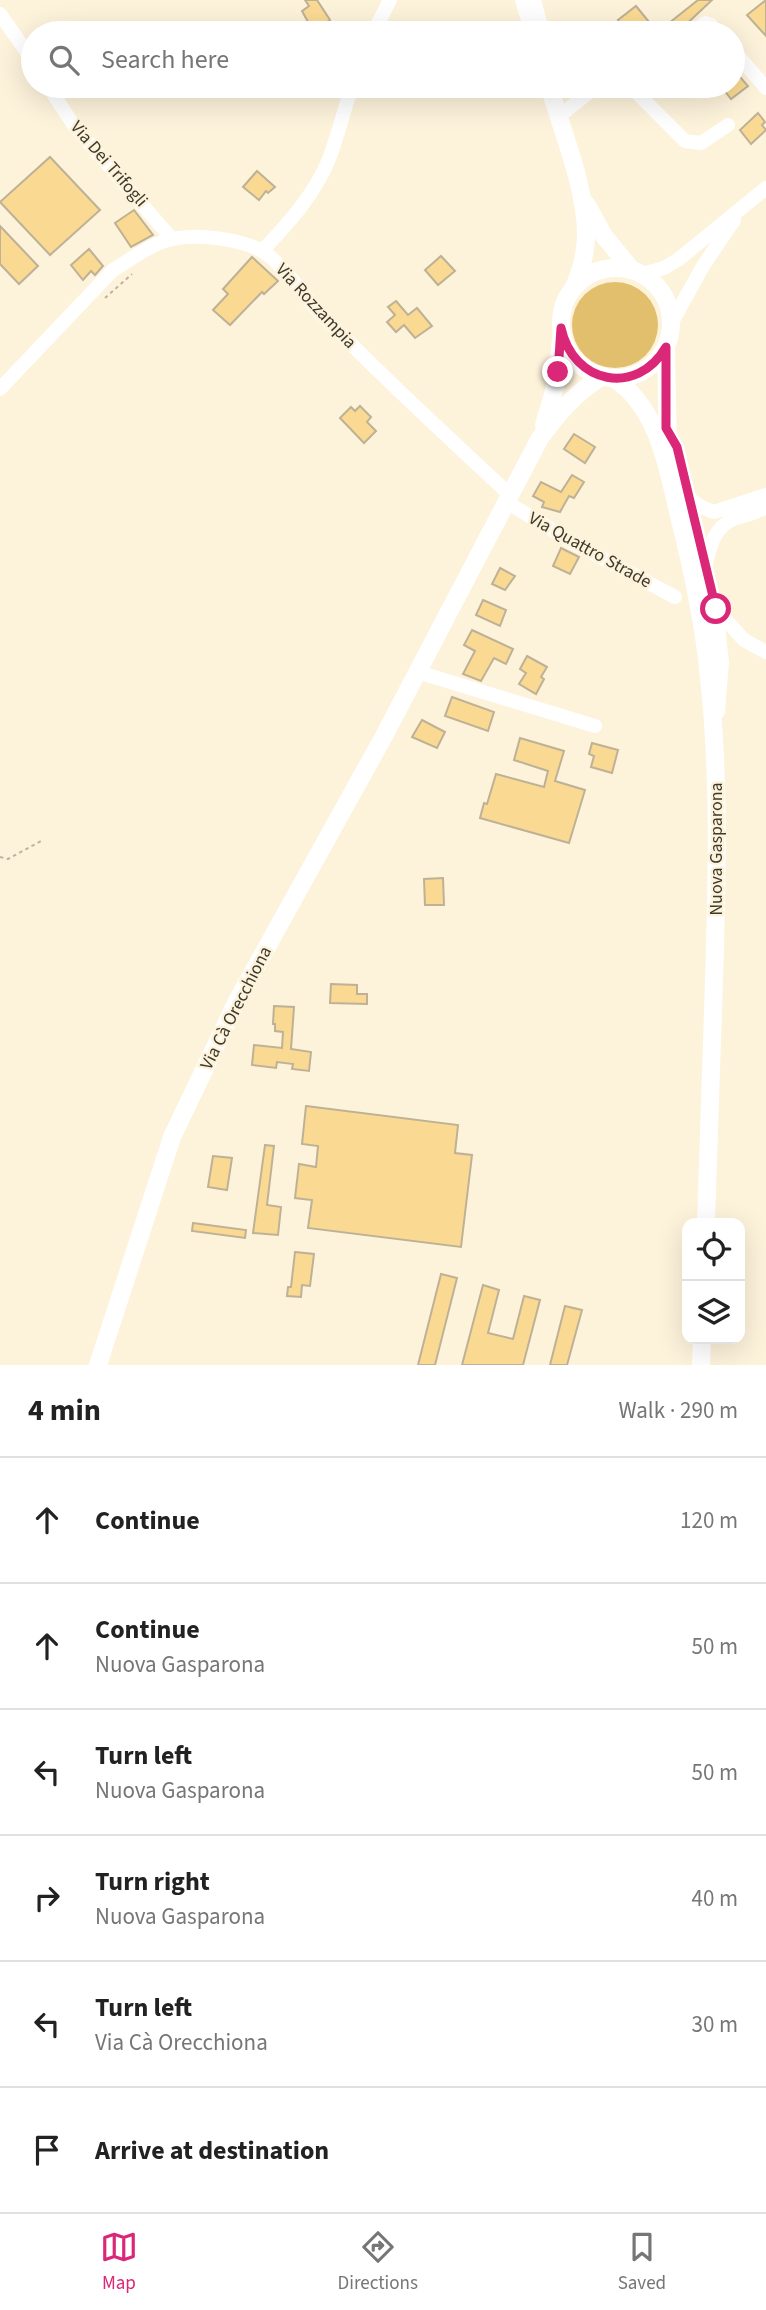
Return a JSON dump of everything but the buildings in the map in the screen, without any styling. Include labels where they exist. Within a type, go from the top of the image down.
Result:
[{"type":"main road","points":[[524,0],[530,21]]},
{"type":"main road","name":"Nuova Gasparona","points":[[552,98],[580,189],[586,237],[579,274],[564,307],[561,328],[568,350],[582,367],[626,386],[643,406],[653,426],[670,478],[698,596],[715,744],[719,831],[706,1218]]},
{"type":"main road","name":"Nuova Gasparona","points":[[580,189],[604,236],[637,272],[660,290],[670,312],[671,324],[666,347],[666,428],[670,478]]},
{"type":"main road","points":[[574,287],[600,270],[621,268],[637,272]]},
{"type":"main road","name":"Via Cà Orecchiona","points":[[540,438],[557,380],[561,328]]},
{"type":"main road","points":[[608,377],[629,377],[644,370],[657,360],[666,347]]},
{"type":"main road","name":"Via Cà Orecchiona","points":[[98,1365],[172,1137],[238,999],[419,670],[540,438],[564,406],[589,385],[608,377]]},
{"type":"main road","points":[[701,1365],[702,1344]]},
{"type":"street","points":[[379,21],[390,0]]},
{"type":"street","points":[[534,0],[540,21]]},
{"type":"street","points":[[0,14],[21,44]]},
{"type":"street","points":[[745,65],[766,88]]},
{"type":"street","name":"Via Dei Trifogli","points":[[56,98],[75,127],[173,239]]},
{"type":"street","points":[[262,251],[293,218],[324,170],[348,98]]},
{"type":"street","points":[[558,117],[582,98]]},
{"type":"street","points":[[642,98],[685,141],[701,143],[728,125]]},
{"type":"street","points":[[637,272],[671,264],[766,188]]},
{"type":"street","points":[[671,324],[703,266],[742,209]]},
{"type":"street","name":"Via Rozzampia","points":[[0,389],[113,270],[159,243],[173,239],[196,237],[239,243],[262,251],[276,263],[343,337],[506,491],[509,499]]},
{"type":"street","points":[[666,428],[677,447],[690,499],[716,609],[722,662]]},
{"type":"street","points":[[690,499],[714,512],[766,495]]},
{"type":"street","name":"Via Quattro Strade","points":[[509,499],[513,506],[572,542],[675,597]]},
{"type":"street","points":[[705,565],[716,533],[722,527],[731,520],[759,512],[766,507]]},
{"type":"street","points":[[716,609],[744,640],[766,652]]},
{"type":"street","points":[[715,744],[726,645],[731,641],[744,640]]},
{"type":"street","points":[[419,670],[424,674],[595,726]]},
{"type":"path","points":[[102,301],[139,267]]},
{"type":"path","points":[[0,857],[8,859],[41,841]]},
{"type":"shaded area","points":[[615,282],[631,286],[645,295],[654,309],[658,325],[654,341],[645,355],[631,364],[615,368],[599,364],[585,355],[576,341],[572,325],[576,309],[585,295],[599,286]]},
{"type":"route","points":[[558,372],[561,328],[568,350],[582,367],[592,373],[613,378],[629,377],[651,366],[666,347],[666,428],[677,447],[716,609]]}]
